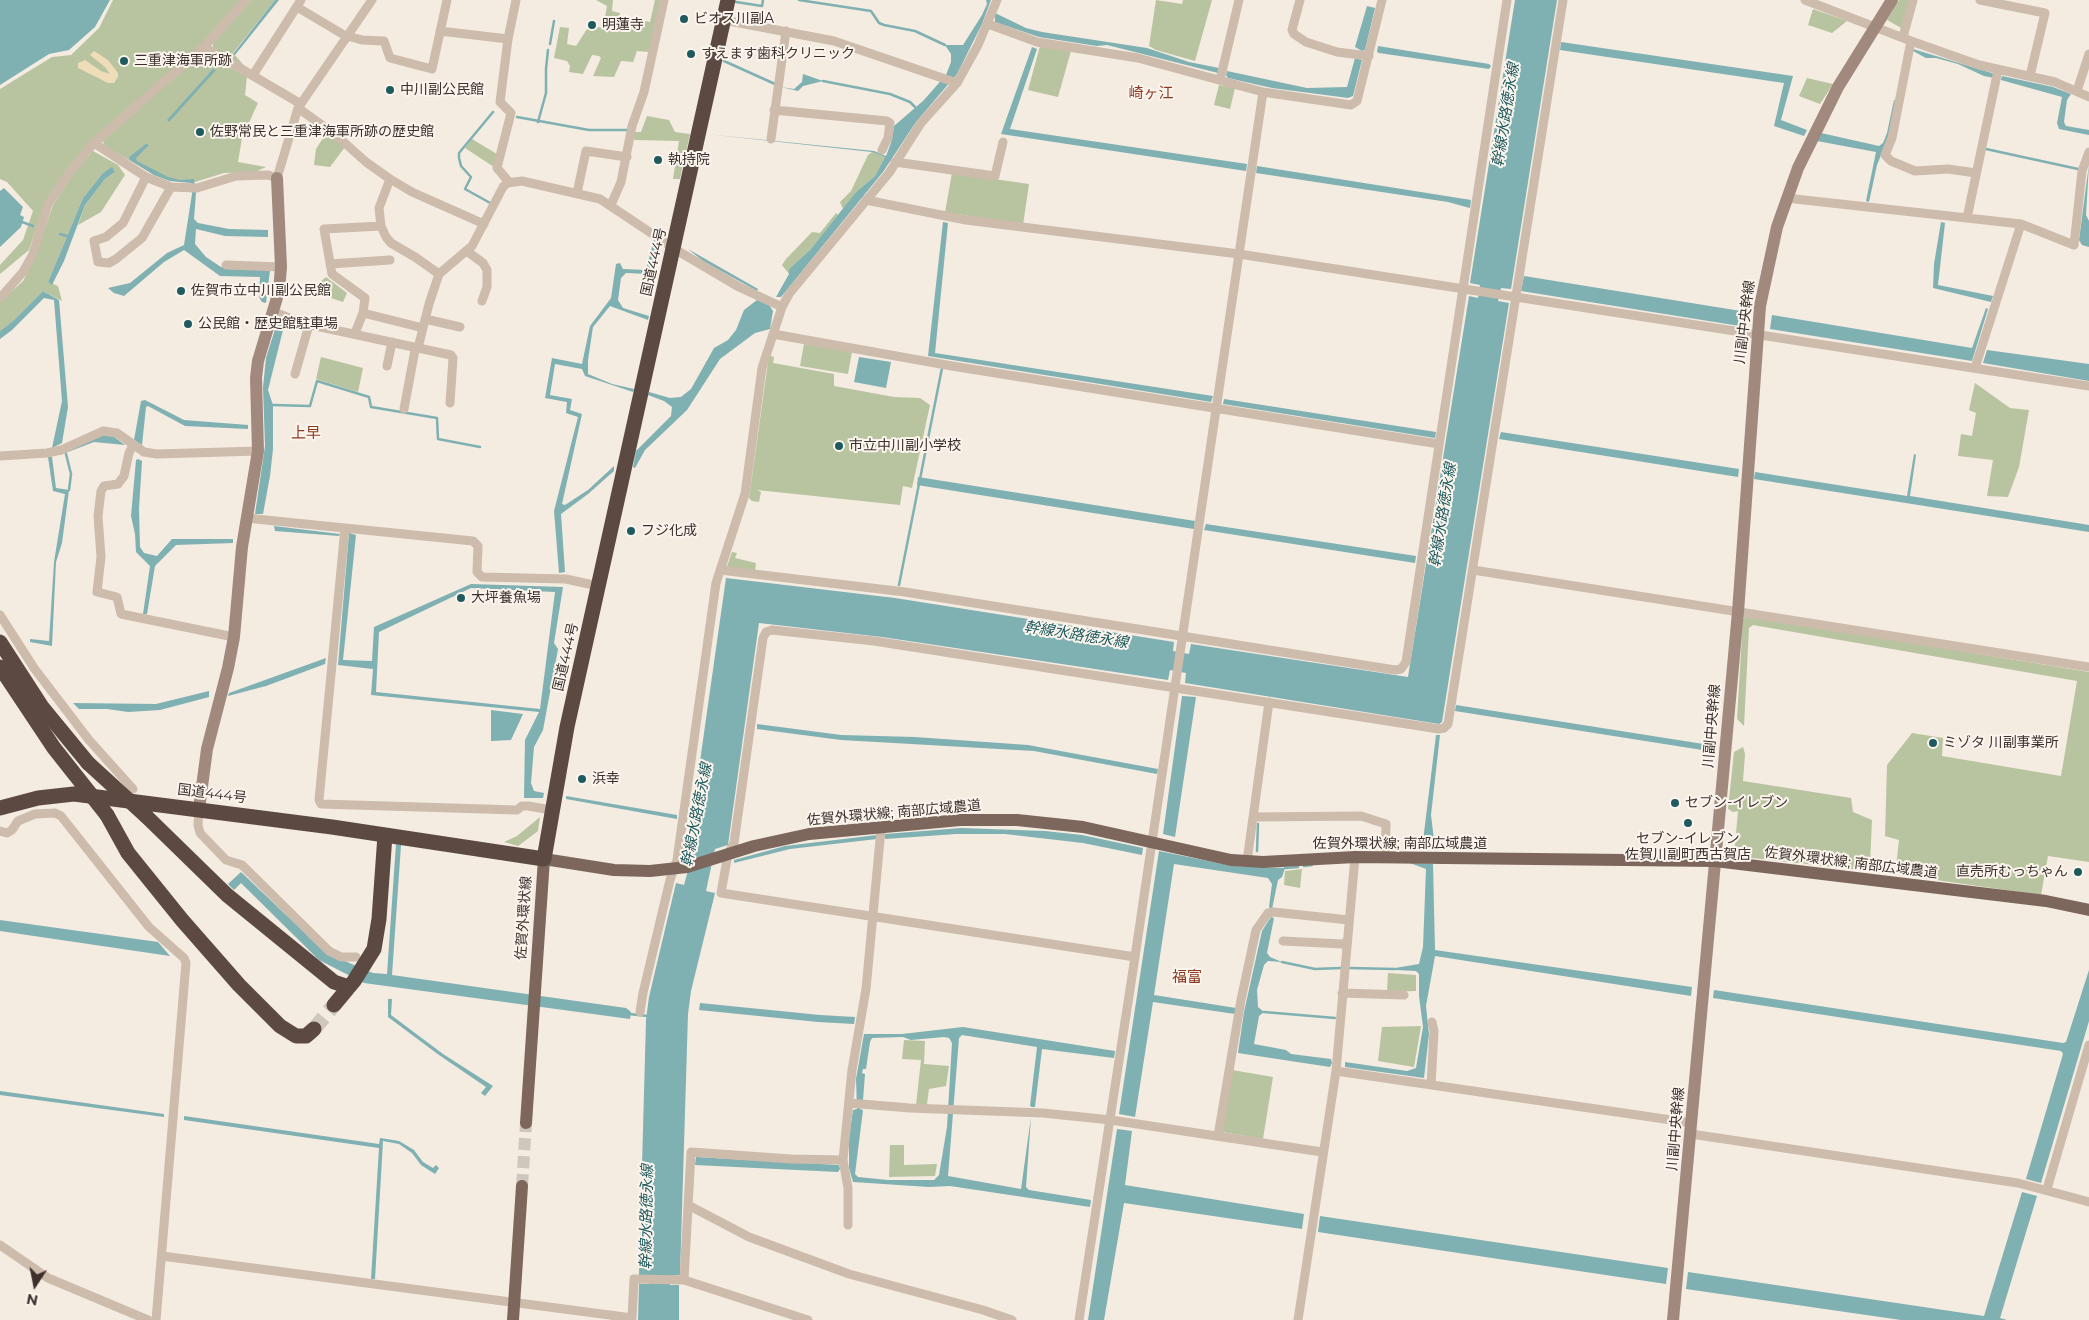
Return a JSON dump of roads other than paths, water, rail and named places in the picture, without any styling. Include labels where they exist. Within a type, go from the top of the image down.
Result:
[{"type":"highway","name":"国道444号","points":[[0,808],[38,798],[74,794],[199,809],[544,859],[567,728],[728,0]]},
{"type":"highway","points":[[0,642],[42,707],[88,763],[227,894],[334,982],[349,987]]},
{"type":"highway","points":[[0,666],[54,748],[107,815],[128,853],[182,920],[239,984],[280,1026],[296,1036],[306,1036],[314,1029]]},
{"type":"highway","points":[[334,1006],[368,961],[377,936],[385,835]]},
{"type":"main road","name":"佐賀外環状線; 南部広域農道","points":[[722,856],[754,846],[809,834],[881,829],[960,820],[1017,820],[1084,827],[1231,860],[1385,857],[1715,862],[2046,901],[2089,910]]},
{"type":"main road","name":"佐賀外環状線","points":[[526,1123],[544,859],[614,870],[650,871],[681,868],[722,856]]},
{"type":"main road","points":[[514,1320],[522,1186]]},
{"type":"street","points":[[0,298],[23,272],[30,260],[48,204],[68,174],[94,143],[204,47],[246,0]]},
{"type":"street","points":[[356,957],[341,957],[329,951],[242,865],[226,860],[200,833],[198,826],[207,749],[234,637],[246,518],[258,451],[257,370],[261,348],[274,312],[281,267],[277,178],[300,106],[372,0]]},
{"type":"street","points":[[252,75],[299,4],[344,35],[362,40],[384,41],[390,58],[432,69],[447,0]]},
{"type":"street","points":[[509,182],[497,168],[511,113],[500,102],[508,39],[516,0]]},
{"type":"street","points":[[610,205],[620,182],[627,157],[632,126],[644,92],[664,0]]},
{"type":"street","points":[[640,1012],[647,974],[681,868],[720,570],[726,557],[745,494],[762,368],[782,307],[789,294],[895,162],[921,123],[957,83],[988,24],[997,0]]},
{"type":"street","points":[[1220,80],[1239,0]]},
{"type":"street","points":[[1300,0],[1292,30],[1294,34],[1306,42],[1337,52],[1369,56]]},
{"type":"street","points":[[988,24],[1037,42],[1138,58],[1263,92],[1351,105],[1357,101],[1382,0]]},
{"type":"street","points":[[720,570],[905,592],[1395,670],[1401,669],[1406,662],[1507,0]]},
{"type":"street","points":[[1135,957],[721,893],[722,856],[734,843],[763,638],[766,632],[772,630],[874,641],[1444,728],[1448,724],[1563,0]]},
{"type":"street","points":[[1805,0],[1907,39],[1998,70],[2056,82],[2089,97]]},
{"type":"street","name":"川副中央幹線","points":[[1673,1320],[1738,612],[1756,334],[1768,262],[1786,198],[1812,136],[1838,87],[1892,0]]},
{"type":"street","points":[[1913,0],[1892,138],[1885,156],[1891,161],[1915,171],[1948,169],[1976,173]]},
{"type":"street","points":[[1980,0],[2044,13],[2030,76]]},
{"type":"street","points":[[724,20],[834,41],[957,83]]},
{"type":"street","points":[[440,31],[508,39]]},
{"type":"street","points":[[771,138],[786,31]]},
{"type":"street","points":[[204,47],[300,106],[366,162],[390,179],[412,192],[484,224]]},
{"type":"street","points":[[2077,92],[2089,54]]},
{"type":"street","points":[[1967,218],[1998,70]]},
{"type":"street","points":[[1080,1320],[1150,849],[1153,842],[1263,92]]},
{"type":"street","points":[[774,110],[886,121],[890,123],[884,147],[900,152]]},
{"type":"street","points":[[895,162],[995,176],[1003,142]]},
{"type":"street","points":[[94,143],[146,177],[171,187],[194,188],[236,176],[268,175],[277,178]]},
{"type":"street","points":[[578,192],[586,151],[627,157]]},
{"type":"street","points":[[1786,198],[2021,224],[2074,245],[2082,171],[2089,152]]},
{"type":"street","points":[[146,177],[123,223],[106,237],[94,241],[98,262],[109,263],[116,260],[142,238],[171,187]]},
{"type":"street","points":[[390,179],[379,208],[381,226],[391,243],[415,256],[439,274]]},
{"type":"street","points":[[404,409],[415,350],[418,348],[439,274],[468,252],[503,187],[509,182],[522,181],[578,192],[610,205],[673,248],[739,287],[782,307]]},
{"type":"street","points":[[866,200],[966,220],[1239,254],[2089,386]]},
{"type":"street","points":[[1975,368],[2021,224]]},
{"type":"street","points":[[355,333],[364,313],[365,298],[332,274],[324,229],[381,226]]},
{"type":"street","points":[[468,252],[484,263],[487,270],[487,287],[482,301]]},
{"type":"street","points":[[330,264],[390,260]]},
{"type":"street","points":[[226,265],[281,267]]},
{"type":"street","points":[[274,312],[309,324],[451,355],[453,358],[450,403]]},
{"type":"street","points":[[364,313],[460,327]]},
{"type":"street","points":[[295,374],[309,324]]},
{"type":"street","points":[[773,334],[952,366],[1439,444]]},
{"type":"street","points":[[387,366],[392,342]]},
{"type":"street","points":[[0,456],[61,450],[103,431],[116,433],[144,452],[157,454],[258,451]]},
{"type":"street","points":[[133,445],[128,453],[124,476],[118,484],[104,486],[101,491],[98,516],[101,558],[97,592],[117,597],[121,614],[234,637]]},
{"type":"street","points":[[246,518],[473,541],[478,546],[477,572],[482,577],[566,580],[598,586]]},
{"type":"street","points":[[345,528],[320,804],[517,810],[522,806],[528,806],[552,810]]},
{"type":"street","points":[[1472,570],[2089,667]]},
{"type":"street","points":[[0,615],[34,668],[89,740],[133,789]]},
{"type":"street","points":[[1247,861],[1269,702]]},
{"type":"street","points":[[0,831],[7,833],[18,821],[35,814],[55,813],[61,816],[149,927],[184,958],[186,963],[156,1320]]},
{"type":"street","points":[[1254,817],[1361,816],[1386,824],[1385,857]]},
{"type":"street","points":[[848,1225],[848,1188],[843,1160],[856,1104],[852,1070],[866,989],[881,829]]},
{"type":"street","points":[[1298,1320],[1322,1152],[1336,1071],[1355,857]]},
{"type":"street","points":[[1218,1136],[1241,1000],[1256,930],[1268,913],[1273,912],[1349,920]]},
{"type":"street","points":[[1283,941],[1343,944],[1347,941]]},
{"type":"street","points":[[1342,993],[1404,995]]},
{"type":"street","points":[[1431,1085],[1434,1031],[1432,1022]]},
{"type":"street","points":[[2047,1189],[2089,1045]]},
{"type":"street","points":[[1336,1071],[1431,1085],[2047,1189],[2089,1202]]},
{"type":"street","points":[[856,1104],[946,1110],[1036,1112],[1111,1120],[1322,1152]]},
{"type":"street","points":[[684,1280],[691,1152],[791,1159],[843,1160]]},
{"type":"street","points":[[688,1205],[749,1237],[850,1274],[983,1310],[1012,1320]]},
{"type":"street","points":[[0,1245],[48,1278],[148,1320]]},
{"type":"street","points":[[162,1256],[632,1318],[634,1280],[684,1280],[808,1320]]},
{"type":"water","points":[[0,0],[110,0],[95,27],[69,50],[49,54],[0,85]]},
{"type":"water","points":[[275,0],[279,0],[235,55],[233,54]]},
{"type":"water","points":[[986,0],[991,0],[982,24],[957,74],[916,122],[883,172],[781,297],[776,297],[789,274],[789,269],[810,250],[856,192],[875,176],[885,157],[872,152],[706,134],[874,151],[886,156],[894,126],[923,101],[946,75],[951,62],[951,54],[945,45],[963,45],[982,15],[987,4]]},
{"type":"water","name":"幹線水路徳永線","points":[[1515,0],[1557,0],[1511,289],[1501,288],[1498,301],[1509,303],[1442,722],[1439,724],[1185,683],[1186,673],[1170,670],[1168,680],[882,637],[759,623],[728,845],[715,849],[706,891],[715,893],[691,991],[688,1014],[680,1275],[669,1276],[670,1285],[679,1285],[679,1320],[638,1320],[639,1284],[649,1284],[649,1275],[639,1275],[646,1020],[649,997],[676,883],[684,885],[692,856],[687,853],[726,578],[895,598],[1174,642],[1173,651],[1189,654],[1191,644],[1408,677],[1469,296],[1478,298],[1480,285],[1470,283]]},
{"type":"water","points":[[1367,6],[1375,8],[1365,50],[1362,51],[1355,47]]},
{"type":"water","points":[[995,13],[1026,28],[1147,48],[1189,62],[1219,68],[1218,73],[1107,45],[1097,46],[1039,37],[995,22]]},
{"type":"water","points":[[1561,42],[1793,76],[1781,120],[1807,130],[1804,136],[1774,126],[1784,83],[1560,50]]},
{"type":"water","points":[[1378,46],[1489,64],[1491,66],[1489,69],[1379,53],[1377,52]]},
{"type":"water","points":[[1032,47],[1037,49],[1010,129],[1247,164],[1246,171],[1001,134]]},
{"type":"water","points":[[1913,49],[1995,74],[1994,78],[1984,76],[1958,64],[1936,58],[1926,58],[1913,51]]},
{"type":"water","points":[[1355,58],[1362,60],[1353,96],[1348,98],[1272,88],[1228,78],[1226,75],[1227,71],[1307,88],[1347,87]]},
{"type":"water","points":[[213,69],[216,70],[169,122],[167,120]]},
{"type":"water","points":[[803,74],[823,81],[803,86],[798,91],[781,87],[794,89],[802,82]]},
{"type":"water","points":[[2002,76],[2053,87],[2071,94],[2067,100],[2064,122],[2066,126],[2089,130],[2089,135],[2059,129],[2057,123],[2062,97],[2001,80]]},
{"type":"water","points":[[1894,100],[1897,101],[1889,135],[1877,165],[1869,202],[1866,201],[1876,152],[1817,141],[1821,133],[1879,146],[1883,143],[1887,133]]},
{"type":"water","points":[[146,144],[149,145],[136,158],[137,161],[168,177],[180,180],[194,179],[196,193],[194,219],[198,223],[229,229],[268,230],[268,237],[225,236],[196,229],[195,244],[206,257],[221,267],[270,270],[266,303],[262,302],[259,297],[260,277],[220,276],[184,250],[164,262],[124,296],[114,293],[108,288],[130,283],[167,253],[184,245],[192,194],[191,183],[170,181],[154,175],[130,160],[129,157]]},
{"type":"water","points":[[2089,164],[2086,215],[2089,221],[2089,247],[2082,245],[2079,240]]},
{"type":"water","points":[[1257,166],[1471,200],[1470,208],[1448,202],[1256,173]]},
{"type":"water","points":[[112,167],[115,172],[105,179],[85,205],[64,261],[52,285],[48,282],[83,198],[102,174]]},
{"type":"water","points":[[4,188],[23,207],[20,215],[24,217],[21,227],[0,247],[0,191]]},
{"type":"water","points":[[943,222],[948,223],[935,353],[1213,396],[1211,402],[928,356]]},
{"type":"water","points":[[1941,222],[1945,223],[1938,285],[1993,296],[1991,302],[1933,288],[1934,264]]},
{"type":"water","points":[[654,239],[658,242],[649,274],[626,273],[621,278],[618,300],[623,308],[649,316],[648,320],[610,306],[593,327],[588,360],[588,374],[612,384],[634,389],[633,392],[585,376],[582,369],[555,364],[550,395],[572,399],[570,410],[582,414],[562,504],[565,505],[588,490],[614,466],[614,471],[561,514],[565,572],[559,573],[554,511],[578,417],[566,413],[567,402],[545,398],[552,358],[582,364],[590,326],[611,298],[616,264],[620,263],[623,269],[646,270]]},
{"type":"water","points":[[688,249],[758,289],[757,291],[703,261]]},
{"type":"water","points":[[1524,276],[1747,312],[1746,327],[1521,291]]},
{"type":"water","points":[[43,291],[59,300],[68,407],[62,443],[52,448],[62,401],[54,300],[44,298],[12,330],[0,339],[0,331],[13,321]]},
{"type":"water","points":[[757,300],[769,305],[773,311],[770,329],[755,333],[720,359],[687,410],[645,450],[635,468],[633,467],[636,451],[671,416],[672,407],[664,401],[648,395],[649,392],[670,398],[681,397],[691,389],[714,348],[728,340],[736,330],[744,310]]},
{"type":"water","points":[[1986,308],[1988,309],[1972,361],[1770,329],[1772,315],[1972,348]]},
{"type":"water","points":[[281,320],[284,321],[284,326],[268,390],[273,405],[273,449],[270,476],[263,514],[255,514],[265,446],[263,387],[266,358],[277,323]]},
{"type":"water","points":[[1987,350],[2089,364],[2089,381],[1983,363]]},
{"type":"water","points":[[859,357],[891,362],[886,388],[854,382]]},
{"type":"water","points":[[1224,399],[1436,432],[1435,438],[1223,404]]},
{"type":"water","points":[[145,400],[184,420],[248,425],[248,429],[185,426],[148,406],[146,407],[142,445],[134,440],[141,401]]},
{"type":"water","points":[[1501,432],[1739,469],[1738,477],[1499,439]]},
{"type":"water","points":[[113,436],[125,445],[94,442],[60,455],[95,437]]},
{"type":"water","points":[[1914,454],[1916,455],[1910,496],[2089,525],[2089,532],[1754,479],[1755,472],[1907,496]]},
{"type":"water","points":[[48,457],[52,457],[56,488],[69,490],[62,543],[56,562],[52,646],[30,642],[30,639],[49,641],[54,562],[65,494],[53,491]]},
{"type":"water","points":[[136,460],[142,461],[139,509],[140,547],[144,553],[157,556],[172,539],[233,539],[233,543],[176,545],[155,566],[147,614],[143,614],[150,566],[136,552],[131,516]]},
{"type":"water","points":[[918,477],[1195,521],[1194,529],[917,485]]},
{"type":"water","points":[[1206,524],[1416,556],[1415,563],[1204,530]]},
{"type":"water","points":[[274,526],[340,534],[339,536],[275,531]]},
{"type":"water","points":[[349,533],[356,535],[343,660],[372,661],[374,627],[471,584],[563,587],[554,643],[558,649],[543,730],[534,747],[531,783],[534,791],[544,793],[543,798],[524,798],[525,740],[539,712],[371,695],[373,669],[338,665]],"holes":[[[471,588],[555,592],[540,709],[376,692],[379,632]]]},
{"type":"water","points":[[326,658],[325,664],[266,686],[228,696],[229,693]]},
{"type":"water","points":[[209,691],[209,697],[160,710],[128,712],[107,709],[79,709],[73,703],[156,704]]},
{"type":"water","points":[[1182,696],[1196,697],[1175,837],[1163,834]]},
{"type":"water","points":[[1456,705],[1716,746],[1715,752],[1455,711]]},
{"type":"water","points":[[491,710],[523,714],[511,740],[491,741]]},
{"type":"water","points":[[757,724],[841,735],[915,737],[1028,745],[1158,769],[1157,774],[1034,751],[841,740],[757,729]]},
{"type":"water","points":[[1436,735],[1440,735],[1431,815],[1435,848],[1422,849]]},
{"type":"water","points":[[566,796],[677,815],[677,819],[566,799]]},
{"type":"water","points":[[961,828],[1045,831],[1082,835],[1143,848],[1142,855],[1083,843],[1005,834],[956,834],[885,839],[885,834]]},
{"type":"water","points":[[877,835],[877,839],[790,849],[734,863],[734,860],[785,846]]},
{"type":"water","points":[[396,844],[401,845],[392,975],[626,1008],[631,1012],[630,1019],[364,983],[319,960],[241,883],[234,890],[228,884],[241,872],[326,953],[373,973],[387,974]]},
{"type":"water","points":[[1159,851],[1233,866],[1285,868],[1282,877],[1278,880],[1272,909],[1269,907],[1272,884],[1268,878],[1174,864],[1154,995],[1236,1008],[1235,1014],[1153,1002],[1135,1117],[1119,1114]]},
{"type":"water","points":[[1410,863],[1433,864],[1435,950],[1692,987],[1691,996],[1435,956],[1426,1006],[1429,1034],[1424,1078],[1345,1067],[1345,1062],[1407,1071],[1416,1068],[1423,1027],[1419,996],[1419,974],[1416,971],[1396,970],[1395,968],[1419,964],[1423,947],[1426,869]]},
{"type":"water","points":[[1271,917],[1274,918],[1267,953],[1270,957],[1282,962],[1268,961],[1264,965],[1257,990],[1258,1007],[1264,1012],[1259,1016],[1254,1044],[1286,1050],[1291,1054],[1331,1059],[1330,1067],[1238,1053],[1244,1012],[1262,931]]},
{"type":"water","points":[[0,920],[158,942],[170,956],[0,931]]},
{"type":"water","points":[[2089,970],[2089,1021],[2041,1183],[2026,1179],[2063,1054],[2061,1051],[1713,998],[1714,990],[2063,1043],[2066,1042]]},
{"type":"water","points":[[388,999],[392,999],[391,1015],[443,1054],[493,1086],[485,1096],[481,1093],[486,1087],[388,1017]]},
{"type":"water","points":[[700,1003],[855,1017],[854,1024],[818,1022],[699,1010]]},
{"type":"water","points":[[963,1027],[1115,1051],[1114,1058],[1042,1049],[1035,1107],[1032,1107],[1030,1106],[1037,1047],[962,1035],[959,1038],[948,1176],[1021,1189],[1031,1117],[1026,1187],[1029,1190],[1091,1200],[1090,1207],[950,1186],[929,1187],[853,1182],[849,1168],[849,1138],[853,1110],[857,1109],[856,1079],[864,1034],[902,1034]],"holes":[[[903,1037],[911,1040],[944,1037],[949,1038],[952,1043],[947,1127],[939,1175],[934,1180],[888,1180],[858,1177],[855,1174],[863,1110],[860,1109],[861,1101],[863,1100],[865,1074],[862,1073],[863,1069],[866,1069],[870,1042],[872,1038]]]},
{"type":"water","points":[[0,1091],[164,1114],[164,1117],[0,1095]]},
{"type":"water","points":[[184,1116],[379,1144],[380,1138],[399,1141],[414,1150],[423,1162],[433,1168],[436,1165],[439,1168],[435,1174],[421,1165],[412,1153],[399,1144],[383,1141],[375,1279],[371,1279],[379,1148],[184,1120]]},
{"type":"water","points":[[1117,1129],[1132,1131],[1125,1185],[1304,1214],[1302,1229],[1124,1203],[1104,1320],[1088,1320]]},
{"type":"water","points":[[696,1157],[839,1165],[840,1169],[838,1172],[695,1165]]},
{"type":"water","points":[[2022,1192],[2037,1196],[2000,1318],[2007,1320],[1901,1320],[1686,1289],[1688,1272],[1984,1316]]},
{"type":"water","points":[[1320,1216],[1668,1268],[1666,1284],[1318,1232]]},
{"type":"waterway","points":[[736,2],[762,6],[763,0]]},
{"type":"waterway","points":[[799,0],[871,11],[879,23],[915,31],[945,45]]},
{"type":"waterway","points":[[550,44],[554,21]]},
{"type":"waterway","points":[[538,122],[546,93],[548,50]]},
{"type":"waterway","points":[[724,61],[775,84]]},
{"type":"waterway","points":[[823,81],[890,94],[910,102],[915,107]]},
{"type":"waterway","points":[[492,204],[465,189],[471,177],[461,166],[459,153],[493,112]]},
{"type":"waterway","points":[[517,117],[589,130],[628,130]]},
{"type":"waterway","points":[[1986,149],[2078,169]]},
{"type":"waterway","points":[[22,222],[33,226]]},
{"type":"waterway","points":[[60,234],[67,236]]},
{"type":"waterway","points":[[920,479],[942,368]]},
{"type":"waterway","points":[[273,405],[310,406],[317,381],[369,397],[371,407],[437,418],[438,439],[480,447]]},
{"type":"waterway","points":[[66,454],[71,474],[69,490]]},
{"type":"waterway","points":[[899,585],[919,484]]},
{"type":"waterway","points":[[1257,851],[1258,824]]},
{"type":"waterway","points":[[1304,866],[1312,865]]},
{"type":"waterway","points":[[1285,868],[1298,867]]},
{"type":"waterway","points":[[1282,962],[1315,969],[1341,968]]},
{"type":"waterway","points":[[1348,968],[1395,969]]},
{"type":"waterway","points":[[1264,1012],[1335,1018]]},
{"type":"waterway","points":[[629,1014],[648,1016]]},
{"type":"tunnel","points":[[314,1029],[334,1005]]},
{"type":"tunnel","points":[[522,1186],[526,1123]]},
{"type":"place","name":"ビオス川副A","points":[[684,19]]},
{"type":"place","name":"明蓮寺","points":[[592,25]]},
{"type":"place","name":"すえます歯科クリニック","points":[[691,54]]},
{"type":"place","name":"三重津海軍所跡","points":[[124,61]]},
{"type":"place","name":"中川副公民館","points":[[390,90]]},
{"type":"place","name":"佐野常民と三重津海軍所跡の歴史館","points":[[200,132]]},
{"type":"place","name":"執持院","points":[[658,160]]},
{"type":"place","name":"佐賀市立中川副公民館","points":[[181,291]]},
{"type":"place","name":"公民館・歴史館駐車場","points":[[188,324]]},
{"type":"place","name":"市立中川副小学校","points":[[839,446]]},
{"type":"place","name":"フジ化成","points":[[631,531]]},
{"type":"place","name":"大坪養魚場","points":[[461,598]]},
{"type":"place","name":"ミゾタ 川副事業所","points":[[1933,743]]},
{"type":"place","name":"浜幸","points":[[582,779]]},
{"type":"place","name":"セブン-イレブン","points":[[1675,803]]},
{"type":"place","name":"セブン-イレブン 佐賀川副町西古賀店","points":[[1688,823]]},
{"type":"place","name":"直売所むっちゃん","points":[[2078,872]]},
{"type":"district","name":"崎ヶ江","points":[[1151,94]]},
{"type":"district","name":"上早","points":[[306,434]]},
{"type":"district","name":"福富","points":[[1187,978]]}]
